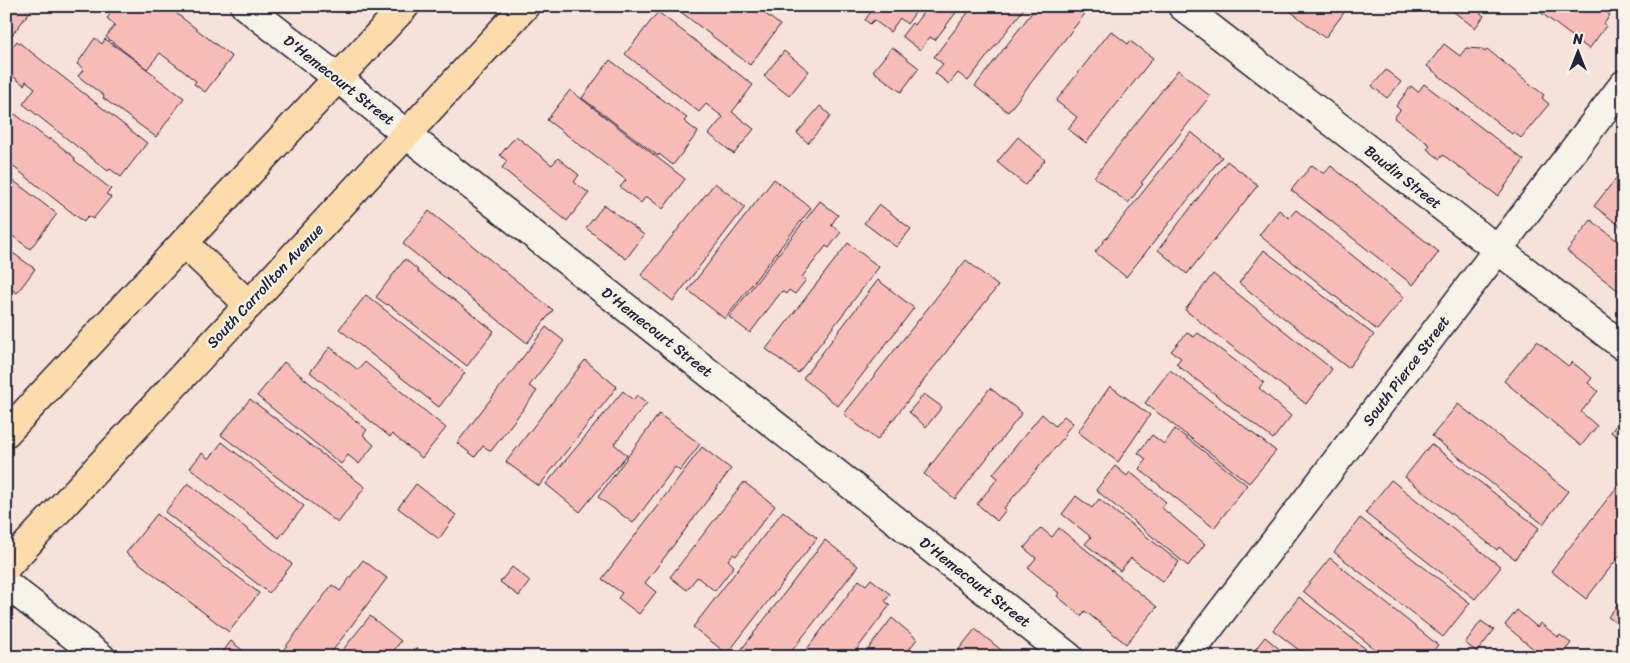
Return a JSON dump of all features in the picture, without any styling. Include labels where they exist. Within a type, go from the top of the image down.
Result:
[{"type":"main road","points":[[6,433],[405,6]]},
{"type":"main road","name":"South Carrollton Avenue","points":[[6,567],[525,6]]},
{"type":"main road","points":[[184,243],[249,304]]},
{"type":"street","name":"D'Hemecourt Street","points":[[245,6],[1069,657]]},
{"type":"street","name":"Baudin Street","points":[[1182,6],[1624,347]]},
{"type":"street","name":"South Pierce Street","points":[[1187,657],[1624,84]]},
{"type":"street","points":[[6,584],[101,657]]},
{"type":"building","points":[[6,6],[34,6],[6,43]]},
{"type":"building","points":[[99,6],[173,6],[178,10],[176,13],[232,57],[205,92],[194,84],[196,81],[160,53],[147,69],[106,37],[115,25],[107,18],[110,15]]},
{"type":"building","points":[[673,6],[755,6],[780,25],[750,65]]},
{"type":"building","points":[[875,6],[920,6],[907,24],[900,18],[890,32],[874,20],[870,24],[865,20]]},
{"type":"building","points":[[928,6],[961,6],[935,40],[930,37],[920,50],[902,36],[912,23],[914,25]]},
{"type":"building","points":[[973,6],[1026,6],[968,81],[958,73],[949,84],[935,73],[943,64],[934,57]]},
{"type":"building","points":[[1037,6],[1091,6],[1008,112],[975,86]]},
{"type":"building","points":[[1288,6],[1349,6],[1325,38],[1286,8]]},
{"type":"building","points":[[1452,6],[1472,6],[1484,16],[1475,28],[1450,9]]},
{"type":"building","points":[[1532,6],[1604,6],[1602,9],[1610,15],[1604,24],[1606,26],[1589,49]]},
{"type":"building","points":[[658,12],[753,85],[732,112],[754,129],[734,154],[709,134],[723,117],[706,104],[699,112],[625,54]]},
{"type":"building","points":[[1111,31],[1128,44],[1130,41],[1153,58],[1086,143],[1068,129],[1077,117],[1056,101]]},
{"type":"building","points":[[95,38],[102,44],[105,39],[184,98],[156,137],[103,98],[104,96],[78,76],[84,69],[77,64]]},
{"type":"building","points":[[17,41],[147,143],[121,177],[110,169],[108,171],[23,104],[35,88],[26,81],[24,85],[6,71],[6,55]]},
{"type":"building","points":[[1444,44],[1460,56],[1466,48],[1481,49],[1485,52],[1487,49],[1544,95],[1542,98],[1549,104],[1521,138],[1514,132],[1512,134],[1427,66]]},
{"type":"building","points":[[892,47],[919,68],[901,92],[873,71]]},
{"type":"building","points":[[784,51],[809,71],[789,96],[764,76]]},
{"type":"building","points":[[610,60],[687,118],[684,121],[698,132],[673,165],[659,154],[658,156],[582,98]]},
{"type":"building","points":[[1178,70],[1210,96],[1141,183],[1143,184],[1128,203],[1094,177]]},
{"type":"building","points":[[1386,70],[1401,82],[1387,98],[1372,86]]},
{"type":"building","points":[[1424,84],[1524,160],[1498,196],[1443,155],[1440,159],[1427,149],[1430,145],[1394,118],[1400,110],[1396,106],[1411,86],[1418,92]]},
{"type":"building","points":[[570,90],[685,179],[663,209],[646,196],[641,203],[620,187],[626,180],[547,120]]},
{"type":"building","points":[[820,106],[831,116],[808,143],[797,133]]},
{"type":"building","points":[[15,114],[49,140],[50,138],[111,189],[106,194],[111,197],[93,219],[88,216],[84,222],[6,161],[6,126]]},
{"type":"building","points":[[1191,132],[1222,157],[1126,277],[1095,252]]},
{"type":"building","points":[[516,136],[552,165],[558,158],[579,175],[574,182],[589,193],[567,221],[502,168],[507,161],[500,155]]},
{"type":"building","points":[[1018,137],[1045,160],[1025,185],[997,162]]},
{"type":"building","points":[[1227,161],[1258,185],[1187,274],[1158,250]]},
{"type":"building","points":[[1312,165],[1324,174],[1331,166],[1439,252],[1413,285],[1291,190]]},
{"type":"building","points":[[1621,172],[1624,174],[1624,229],[1594,206]]},
{"type":"building","points":[[6,175],[57,214],[30,249],[6,231]]},
{"type":"building","points":[[774,179],[811,208],[725,319],[688,290]]},
{"type":"building","points":[[715,183],[745,207],[673,301],[641,275]]},
{"type":"building","points":[[820,201],[838,215],[831,225],[841,232],[829,248],[826,246],[802,277],[806,280],[795,294],[789,290],[786,294],[782,291],[750,333],[729,317]]},
{"type":"building","points":[[879,204],[911,229],[896,247],[864,223]]},
{"type":"building","points":[[604,205],[644,235],[626,259],[586,228]]},
{"type":"building","points":[[1279,210],[1289,218],[1296,210],[1404,297],[1377,330],[1259,235]]},
{"type":"building","points":[[429,211],[553,310],[527,343],[403,244]]},
{"type":"building","points":[[1591,220],[1624,246],[1624,295],[1567,251]]},
{"type":"building","points":[[848,243],[879,267],[798,373],[766,349]]},
{"type":"building","points":[[6,248],[35,269],[17,293],[6,285]]},
{"type":"building","points":[[1264,250],[1374,335],[1348,368],[1239,283]]},
{"type":"building","points":[[405,259],[417,271],[494,331],[467,366],[388,304],[376,297]]},
{"type":"building","points":[[966,260],[998,286],[877,440],[844,414]]},
{"type":"building","points":[[1213,274],[1332,369],[1306,404],[1185,310]]},
{"type":"building","points":[[878,280],[914,308],[838,406],[803,378]]},
{"type":"building","points":[[366,295],[465,373],[439,407],[339,329]]},
{"type":"building","points":[[546,327],[564,341],[529,386],[537,391],[491,451],[483,446],[475,457],[457,443]]},
{"type":"building","points":[[1187,333],[1194,337],[1198,333],[1264,382],[1259,388],[1291,416],[1273,439],[1176,364],[1181,358],[1171,351]]},
{"type":"building","points":[[1537,341],[1568,366],[1572,362],[1592,378],[1588,383],[1598,391],[1581,412],[1597,426],[1581,446],[1504,381]]},
{"type":"building","points":[[330,347],[358,370],[365,362],[446,428],[422,458],[392,434],[390,437],[310,372]]},
{"type":"building","points":[[585,360],[617,387],[539,486],[506,462]]},
{"type":"building","points":[[284,362],[367,430],[363,435],[374,445],[359,464],[348,455],[341,464],[257,396]]},
{"type":"building","points":[[1170,370],[1276,451],[1249,483],[1145,403]]},
{"type":"building","points":[[1110,386],[1150,415],[1118,462],[1078,432]]},
{"type":"building","points":[[990,388],[1022,413],[955,499],[924,474]]},
{"type":"building","points":[[623,391],[633,400],[637,395],[647,403],[614,444],[627,455],[580,512],[546,484]]},
{"type":"building","points":[[924,394],[942,407],[926,427],[909,412]]},
{"type":"building","points":[[250,399],[365,487],[338,523],[221,435]]},
{"type":"building","points":[[1458,404],[1568,491],[1543,524],[1432,436]]},
{"type":"building","points":[[659,414],[700,444],[680,471],[675,467],[633,523],[598,497]]},
{"type":"building","points":[[1042,414],[1055,426],[1064,416],[1073,423],[1064,434],[1066,435],[1004,508],[1006,510],[997,521],[977,504],[998,478],[993,474]]},
{"type":"building","points":[[1624,415],[1624,442],[1611,432]]},
{"type":"building","points":[[1175,429],[1247,485],[1214,528],[1139,469],[1146,459],[1138,453],[1152,435],[1164,444]]},
{"type":"building","points":[[222,442],[304,506],[279,538],[190,468],[202,453],[209,459]]},
{"type":"building","points":[[1431,444],[1539,528],[1515,559],[1499,547],[1497,550],[1405,477]]},
{"type":"building","points":[[702,447],[731,469],[645,583],[656,592],[639,614],[618,598],[622,593],[602,579]]},
{"type":"building","points":[[1115,466],[1127,476],[1130,472],[1166,502],[1162,508],[1205,544],[1188,566],[1096,490]]},
{"type":"building","points":[[1624,478],[1624,550],[1586,599],[1551,571]]},
{"type":"building","points":[[1391,480],[1501,567],[1475,599],[1365,513]]},
{"type":"building","points":[[744,482],[775,506],[736,556],[733,554],[728,560],[734,566],[715,591],[697,577],[687,590],[670,577]]},
{"type":"building","points":[[188,483],[292,564],[269,593],[165,512]]},
{"type":"building","points":[[416,484],[456,515],[439,539],[398,508]]},
{"type":"building","points":[[1076,496],[1092,508],[1099,499],[1179,562],[1163,582],[1131,558],[1120,571],[1085,544],[1091,537],[1062,514]]},
{"type":"building","points":[[783,511],[817,538],[727,654],[693,627]]},
{"type":"building","points":[[157,514],[259,593],[229,632],[126,553]]},
{"type":"building","points":[[1360,518],[1470,603],[1443,637],[1334,552]]},
{"type":"building","points":[[1041,528],[1052,537],[1059,528],[1157,607],[1126,644],[1085,611],[1081,616],[1057,596],[1059,593],[1028,568],[1036,558],[1024,548]]},
{"type":"building","points":[[825,540],[858,566],[787,657],[750,657],[741,650]]},
{"type":"building","points":[[1330,558],[1438,645],[1428,657],[1385,657],[1303,591]]},
{"type":"building","points":[[363,560],[387,578],[328,657],[278,657],[332,585],[340,591]]},
{"type":"building","points":[[512,567],[530,581],[519,596],[500,582]]},
{"type":"building","points":[[871,579],[890,594],[885,601],[890,605],[851,657],[840,657],[836,654],[834,657],[801,657],[859,580],[866,585]]},
{"type":"building","points":[[1299,597],[1376,657],[1308,657],[1273,630]]},
{"type":"building","points":[[1624,597],[1624,628],[1608,617]]},
{"type":"building","points":[[1517,610],[1537,627],[1540,623],[1558,637],[1560,635],[1571,643],[1560,657],[1543,657],[1505,625]]},
{"type":"building","points":[[370,616],[401,641],[389,657],[337,657]]},
{"type":"building","points":[[892,618],[917,639],[903,657],[862,657]]},
{"type":"building","points":[[1481,621],[1494,630],[1477,652],[1465,643]]},
{"type":"building","points":[[975,629],[1010,657],[953,657]]},
{"type":"building","points":[[1265,637],[1289,657],[1249,657]]},
{"type":"building","points":[[231,641],[247,654],[245,657],[219,657]]},
{"type":"building","points":[[417,648],[428,657],[410,657]]}]
